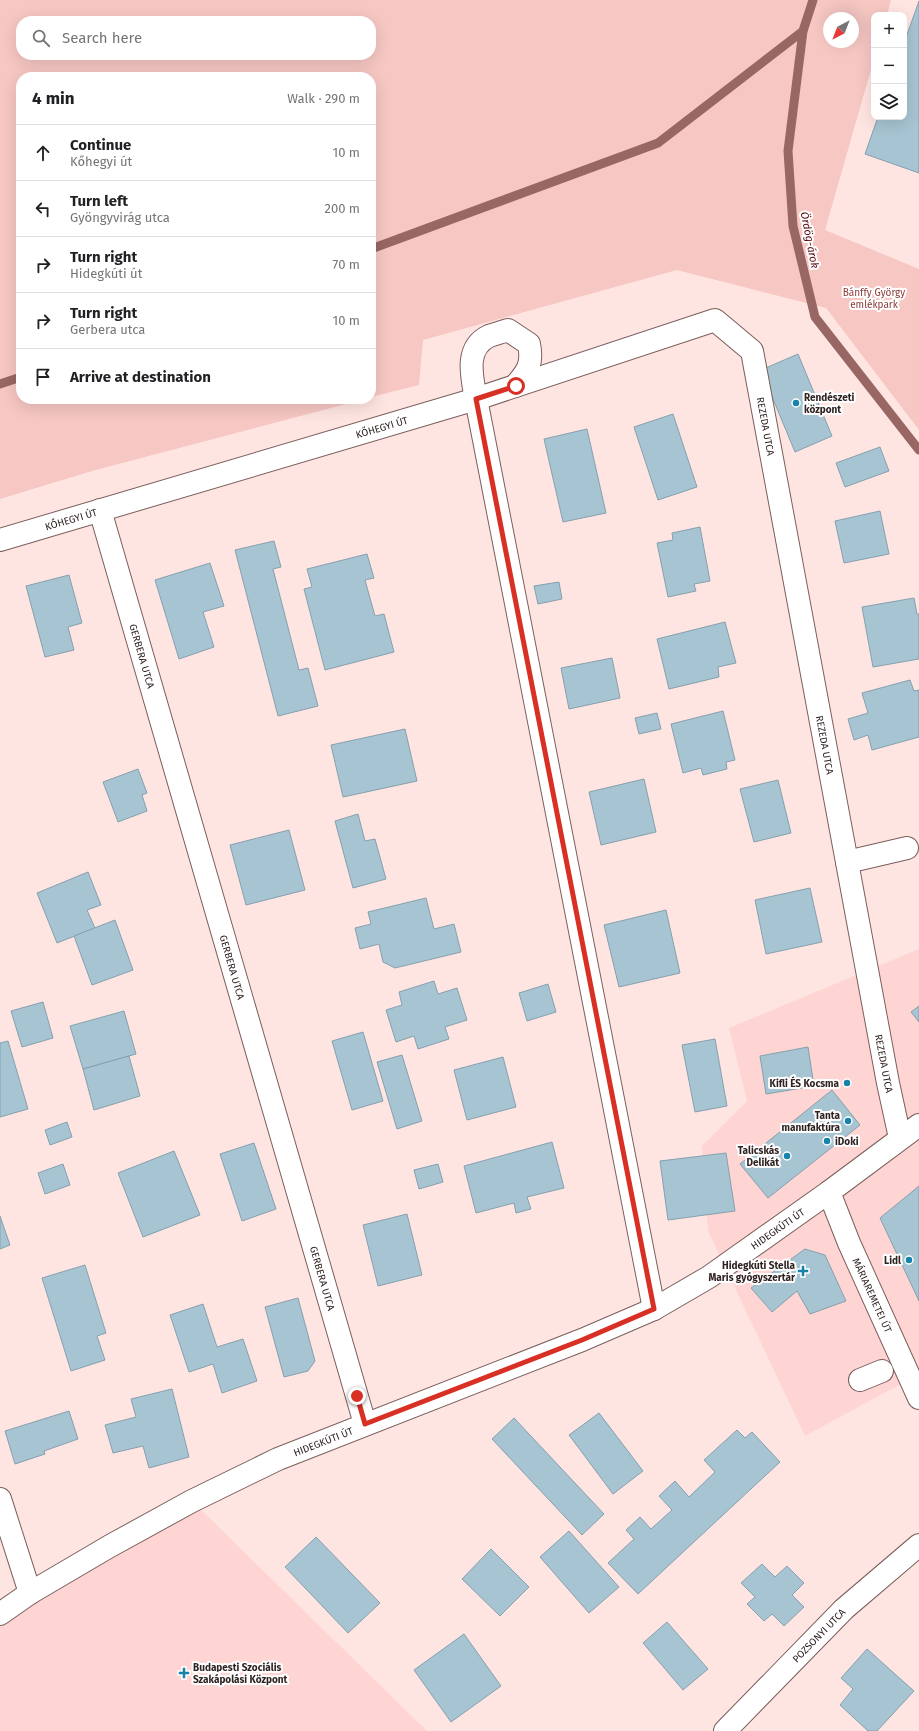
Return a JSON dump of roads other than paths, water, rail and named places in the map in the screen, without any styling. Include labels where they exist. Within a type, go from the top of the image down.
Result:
[{"type":"street","name":"KŐHEGYI ÚT","points":[[0,540],[476,399],[714,320],[752,351]]},
{"type":"street","points":[[516,386],[526,374],[532,357],[529,344],[508,330],[489,336],[477,345],[470,368],[654,1309]]},
{"type":"street","name":"REZEDA UTCA","points":[[752,351],[888,1083],[900,1138]]},
{"type":"street","name":"GERBERA UTCA","points":[[100,510],[365,1424]]},
{"type":"street","points":[[847,862],[907,848]]},
{"type":"street","name":"HIDEGKÚTI ÚT","points":[[0,1614],[30,1593],[110,1546],[192,1501],[278,1459],[582,1340],[654,1309],[709,1277],[829,1192],[919,1124]]},
{"type":"street","name":"MÁRIAREMETEI ÚT","points":[[829,1192],[849,1243],[919,1398]]},
{"type":"street","points":[[860,1380],[882,1371]]},
{"type":"street","points":[[0,1499],[30,1593]]},
{"type":"street","name":"POZSONYI UTCA","points":[[725,1731],[844,1609],[919,1545]]},
{"type":"waterway","name":"Ördög-árok","points":[[813,0],[803,31],[788,151],[793,226],[815,317],[919,450]]},
{"type":"waterway","points":[[376,247],[658,143],[803,31]]},
{"type":"waterway","points":[[0,384],[16,379]]},
{"type":"place","name":"Rendészeti központ","points":[[796,403]]},
{"type":"place","name":"Kifli ÉS Kocsma","points":[[847,1083]]},
{"type":"place","name":"Tanta manufaktúra","points":[[848,1121]]},
{"type":"place","name":"iDoki","points":[[827,1141]]},
{"type":"place","name":"Talicskás Delikát","points":[[787,1156]]},
{"type":"place","name":"Lidl","points":[[909,1260]]},
{"type":"place","name":"Hidegkúti Stella Maris gyógyszertár","points":[[803,1271]]},
{"type":"place","name":"Budapesti Szociális Szakápolási Központ","points":[[184,1673]]},
{"type":"park label","name":"Bánffy György emlékpark","points":[[874,298]]}]
